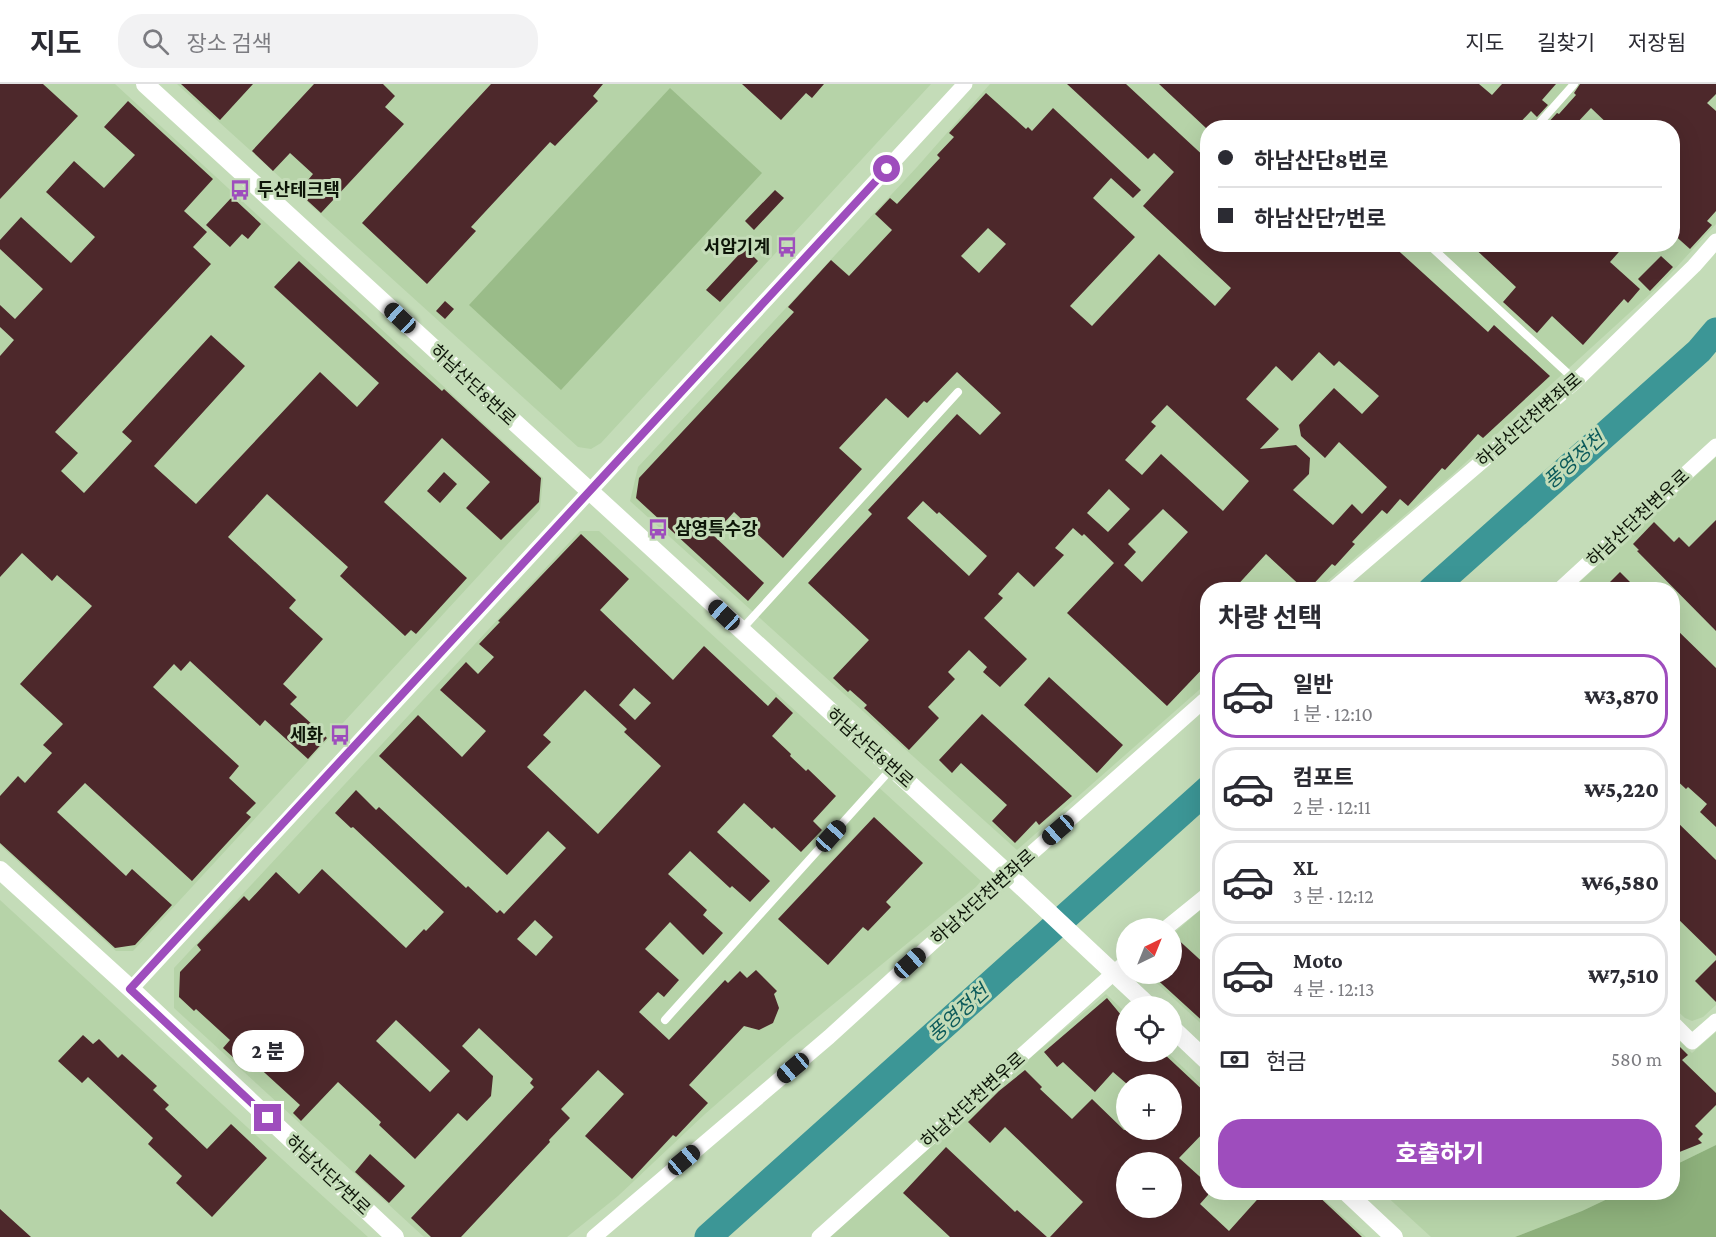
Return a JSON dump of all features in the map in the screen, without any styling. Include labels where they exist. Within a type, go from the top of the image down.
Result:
[{"type":"street","name":"하남산단8번로","points":[[145,84],[1012,878],[1115,967],[1140,996]]},
{"type":"street","points":[[130,989],[965,84]]},
{"type":"street","name":"하남산단천변좌로","points":[[1341,582],[1576,381],[1694,266],[1716,241]]},
{"type":"street","name":"하남산단천변우로","points":[[1568,582],[1716,446]]},
{"type":"street","name":"하남산단천변좌로","points":[[594,1237],[1012,878],[1200,704]]},
{"type":"street","name":"하남산단7번로","points":[[0,870],[395,1237]]},
{"type":"street","points":[[1178,918],[1200,900]]},
{"type":"street","name":"하남산단천변우로","points":[[819,1237],[1115,967]]},
{"type":"street","points":[[1680,1030],[1692,1042],[1716,1021]]},
{"type":"street","points":[[1182,1037],[1200,1054]]},
{"type":"street","points":[[1355,1200],[1394,1237]]},
{"type":"lane","points":[[1542,120],[1574,84]]},
{"type":"lane","points":[[1437,252],[1576,381]]},
{"type":"lane","points":[[741,631],[958,392]]},
{"type":"lane","points":[[665,1020],[892,768]]},
{"type":"shaded area","points":[[0,84],[115,84],[543,478],[540,509],[133,951],[116,951],[0,845]]},
{"type":"shaded area","points":[[177,84],[931,84],[601,443],[591,449],[578,447]]},
{"type":"shaded area","points":[[990,84],[1716,84],[1716,224],[1661,284],[1452,475],[1326,582],[1200,582],[1200,689],[1017,850],[630,501],[638,467],[917,167]]},
{"type":"shaded area","points":[[670,88],[762,173],[561,390],[469,305]]},
{"type":"shaded area","points":[[1716,457],[1716,1005],[1703,1017],[1692,1021],[1680,1013],[1680,582],[1580,582]]},
{"type":"shaded area","points":[[580,531],[599,531],[981,881],[791,1039],[705,1114],[618,1196],[567,1237],[424,1237],[174,1008],[174,968]]},
{"type":"shaded area","points":[[0,900],[295,1171],[368,1237],[0,1237]]},
{"type":"shaded area","points":[[1200,910],[1200,1023],[1182,1006],[1182,996],[1171,996],[1158,984],[1182,984],[1182,926]]},
{"type":"shaded area","points":[[1106,994],[1116,1004],[1116,1062],[1178,1062],[1200,1083],[1200,1200],[1325,1200],[1366,1237],[829,1237],[1036,1053]]},
{"type":"shaded area","points":[[1716,1032],[1716,1145],[1680,1163],[1680,1042],[1692,1053]]},
{"type":"shaded area","points":[[1716,1145],[1716,1237],[1515,1237],[1605,1200],[1680,1200],[1680,1163]]},
{"type":"shaded area","points":[[1391,1200],[1605,1200],[1515,1237],[1431,1237]]},
{"type":"building","points":[[0,84],[43,84],[78,116],[0,199]]},
{"type":"building","points":[[181,84],[253,84],[220,120]]},
{"type":"building","points":[[314,84],[383,84],[395,96],[385,107],[404,124],[321,213],[298,192],[313,174],[290,153],[273,171],[252,151]]},
{"type":"building","points":[[491,84],[603,84],[593,96],[598,101],[555,146],[550,142],[471,227],[476,231],[427,284],[362,223]]},
{"type":"building","points":[[742,84],[824,84],[812,98],[806,93],[781,120]]},
{"type":"building","points":[[1067,84],[1126,84],[1200,153],[1200,252],[1400,252],[1488,332],[1494,325],[1550,376],[1483,438],[1478,434],[1445,470],[1442,468],[1408,506],[1400,499],[1387,514],[1382,510],[1352,542],[1355,544],[1335,566],[1332,564],[1315,582],[1296,582],[1266,554],[1240,582],[1200,582],[1200,671],[1167,706],[1067,613],[1114,563],[1084,534],[1082,536],[1073,528],[1055,548],[1064,555],[1034,587],[1018,572],[998,594],[1003,598],[984,618],[1027,659],[1000,687],[983,672],[987,667],[969,650],[948,672],[955,679],[928,707],[939,718],[909,750],[864,708],[867,705],[833,678],[869,640],[808,583],[872,514],[868,510],[957,414],[980,435],[1001,413],[957,372],[927,403],[924,401],[908,418],[886,398],[839,448],[862,469],[783,558],[734,512],[713,535],[764,583],[748,601],[636,498],[639,478],[794,312],[788,307],[831,260],[849,276],[892,230],[875,214],[890,198],[897,204],[940,158],[937,155],[954,137],[949,133],[986,93],[1026,129],[1028,127],[1032,131],[1053,108],[1141,190],[1133,198],[1111,178],[1093,198],[1135,237],[1070,306],[1092,326],[1159,254],[1215,306],[1231,288],[1143,206],[1174,172],[1154,153],[1148,159]],"holes":[[[988,228],[1006,244],[979,273],[961,256]],[[1319,352],[1334,366],[1339,361],[1379,396],[1362,414],[1334,388],[1299,425],[1301,436],[1325,458],[1339,442],[1387,487],[1362,514],[1352,504],[1333,525],[1293,490],[1309,474],[1310,458],[1296,445],[1260,449],[1279,429],[1246,399],[1276,366],[1292,381]],[[1167,405],[1249,481],[1223,511],[1161,454],[1142,475],[1125,460],[1156,426],[1151,422]],[[1109,489],[1130,509],[1108,532],[1087,513]],[[923,501],[937,514],[939,512],[987,556],[969,576],[907,518]],[[1163,509],[1188,532],[1142,582],[1124,565],[1136,552],[1128,544]]]},
{"type":"building","points":[[1159,84],[1479,84],[1492,95],[1502,84],[1556,84],[1542,100],[1548,105],[1537,117],[1531,111],[1523,120],[1200,120],[1200,122]]},
{"type":"building","points":[[1580,84],[1716,84],[1716,94],[1707,103],[1716,111],[1716,211],[1707,221],[1712,225],[1690,249],[1680,240],[1680,120],[1604,120],[1591,108],[1580,120],[1551,120],[1576,95],[1574,93]]},
{"type":"building","points":[[128,101],[213,179],[184,211],[207,232],[193,247],[211,264],[55,432],[78,453],[61,471],[84,493],[132,441],[122,432],[211,335],[245,366],[154,466],[196,504],[320,372],[357,407],[379,383],[274,287],[299,261],[541,478],[539,502],[501,540],[466,508],[490,482],[442,438],[384,502],[467,578],[416,634],[411,630],[405,636],[340,576],[348,567],[267,494],[228,537],[296,600],[289,608],[323,639],[283,684],[297,697],[290,704],[327,738],[308,759],[265,720],[260,726],[190,661],[181,671],[174,664],[153,687],[239,766],[229,778],[256,803],[246,813],[251,817],[192,881],[85,783],[57,812],[126,876],[132,869],[172,905],[135,945],[115,948],[0,843],[0,796],[18,776],[25,783],[52,753],[43,745],[63,724],[20,684],[92,606],[57,575],[52,581],[22,553],[0,577],[0,356],[14,340],[0,327],[0,305],[15,319],[43,289],[0,249],[0,240],[21,217],[71,263],[95,237],[46,192],[74,161],[104,188],[135,155],[104,127]]},
{"type":"building","points":[[775,190],[784,198],[754,230],[745,221]]},
{"type":"building","points":[[232,197],[261,224],[248,239],[242,234],[230,247],[206,225]]},
{"type":"building","points":[[745,248],[758,261],[720,302],[706,290]]},
{"type":"building","points":[[1479,252],[1619,252],[1610,262],[1640,289],[1628,303],[1624,299],[1583,345],[1552,316],[1537,333],[1503,302],[1516,287]]},
{"type":"building","points":[[1661,256],[1673,267],[1650,291],[1638,279]]},
{"type":"building","points":[[445,301],[454,309],[445,319],[436,311]]},
{"type":"building","points":[[444,472],[457,484],[440,503],[427,491]]},
{"type":"building","points":[[1716,520],[1716,631],[1680,595],[1680,582],[1668,582],[1633,544],[1654,522],[1674,542],[1679,537],[1689,547]]},
{"type":"building","points":[[581,534],[629,579],[600,610],[673,680],[704,646],[768,706],[776,697],[793,713],[772,736],[806,771],[808,769],[836,796],[813,821],[822,830],[801,852],[744,803],[717,832],[770,881],[750,902],[732,886],[730,888],[690,851],[668,874],[707,910],[703,915],[723,933],[703,955],[670,922],[645,949],[679,980],[664,997],[658,992],[639,1012],[669,1040],[725,980],[728,983],[740,971],[747,978],[756,970],[777,991],[774,994],[779,1008],[773,1023],[759,1030],[744,1026],[689,1085],[708,1103],[676,1137],[673,1135],[632,1179],[585,1136],[624,1094],[598,1070],[561,1109],[570,1118],[461,1237],[431,1237],[411,1218],[534,1087],[530,1083],[533,1079],[479,1028],[462,1046],[493,1076],[491,1096],[467,1121],[458,1113],[415,1159],[379,1125],[381,1122],[338,1082],[301,1121],[293,1113],[300,1105],[254,1063],[247,1070],[223,1048],[230,1040],[179,997],[180,972],[201,950],[197,945],[244,896],[249,901],[276,872],[299,894],[322,869],[406,948],[424,929],[426,931],[444,912],[335,813],[356,790],[376,810],[379,807],[466,888],[468,886],[497,913],[500,910],[504,914],[566,848],[548,831],[507,875],[379,756],[418,715],[462,757],[486,731],[440,690],[466,662],[478,674],[494,657],[479,644],[500,622],[498,621]],"holes":[[[634,688],[651,703],[635,720],[619,705]],[[585,690],[627,729],[624,732],[661,766],[598,834],[527,767],[551,742],[543,735]],[[535,920],[553,937],[536,956],[517,939]],[[396,1020],[450,1071],[430,1092],[376,1041]]]},
{"type":"building","points":[[1620,572],[1630,582],[1610,582]]},
{"type":"building","points":[[1680,633],[1716,668],[1716,827],[1700,812],[1707,804],[1688,787],[1686,789],[1680,783]]},
{"type":"building","points":[[1049,677],[1123,745],[1097,773],[1024,705]]},
{"type":"building","points":[[982,714],[1072,796],[1039,825],[1036,821],[1015,843],[992,821],[1007,805],[961,763],[952,773],[939,760]]},
{"type":"building","points":[[874,817],[923,863],[886,902],[891,907],[868,931],[863,927],[828,965],[778,919]]},
{"type":"building","points":[[1680,825],[1716,860],[1716,956],[1680,921]]},
{"type":"building","points":[[1182,943],[1200,960],[1200,1019],[1182,1002],[1182,996],[1175,996],[1162,984],[1182,984]]},
{"type":"building","points":[[1716,960],[1716,1002],[1695,981]]},
{"type":"building","points":[[1107,998],[1116,1009],[1116,1062],[1173,1062],[1200,1088],[1200,1136],[1182,1155],[1182,1152],[1116,1152],[1116,1218],[1182,1218],[1182,1161],[1200,1177],[1200,1200],[1204,1200],[1200,1204],[1229,1231],[1257,1200],[1323,1200],[1362,1237],[1050,1237],[1083,1202],[1005,1127],[990,1143],[968,1122],[999,1091],[1025,1070],[1042,1087],[1040,1089],[1072,1119],[1092,1099],[1116,1122],[1116,1140],[1182,1140],[1182,1074],[1116,1075],[1113,1072],[1095,1092],[1063,1062],[1057,1067],[1044,1052]]},
{"type":"building","points":[[83,1035],[93,1044],[99,1039],[118,1058],[122,1054],[157,1086],[153,1090],[169,1105],[165,1109],[207,1149],[231,1124],[267,1158],[212,1217],[176,1183],[182,1176],[148,1144],[153,1138],[88,1077],[82,1083],[58,1061]]},
{"type":"building","points":[[1680,1047],[1688,1055],[1682,1060],[1716,1093],[1716,1105],[1695,1126],[1703,1134],[1698,1139],[1702,1143],[1680,1152]]},
{"type":"building","points":[[946,1147],[1015,1212],[1017,1210],[1047,1237],[950,1237],[903,1193]]},
{"type":"building","points":[[370,1154],[405,1186],[389,1203],[355,1172]]},
{"type":"building","points":[[0,1209],[31,1237],[0,1237]]},
{"type":"waterway","name":"풍영정천","points":[[1440,582],[1699,351],[1716,331]]},
{"type":"waterway","name":"풍영정천","points":[[708,1237],[1200,796]]},
{"type":"place","name":"두산테크택","points":[[240,190]]},
{"type":"place","name":"서암기계","points":[[787,247]]},
{"type":"place","name":"삼영특수강","points":[[658,529]]},
{"type":"place","name":"세화","points":[[340,735]]},
{"type":"route","points":[[268,1118],[130,989],[887,169]]}]
